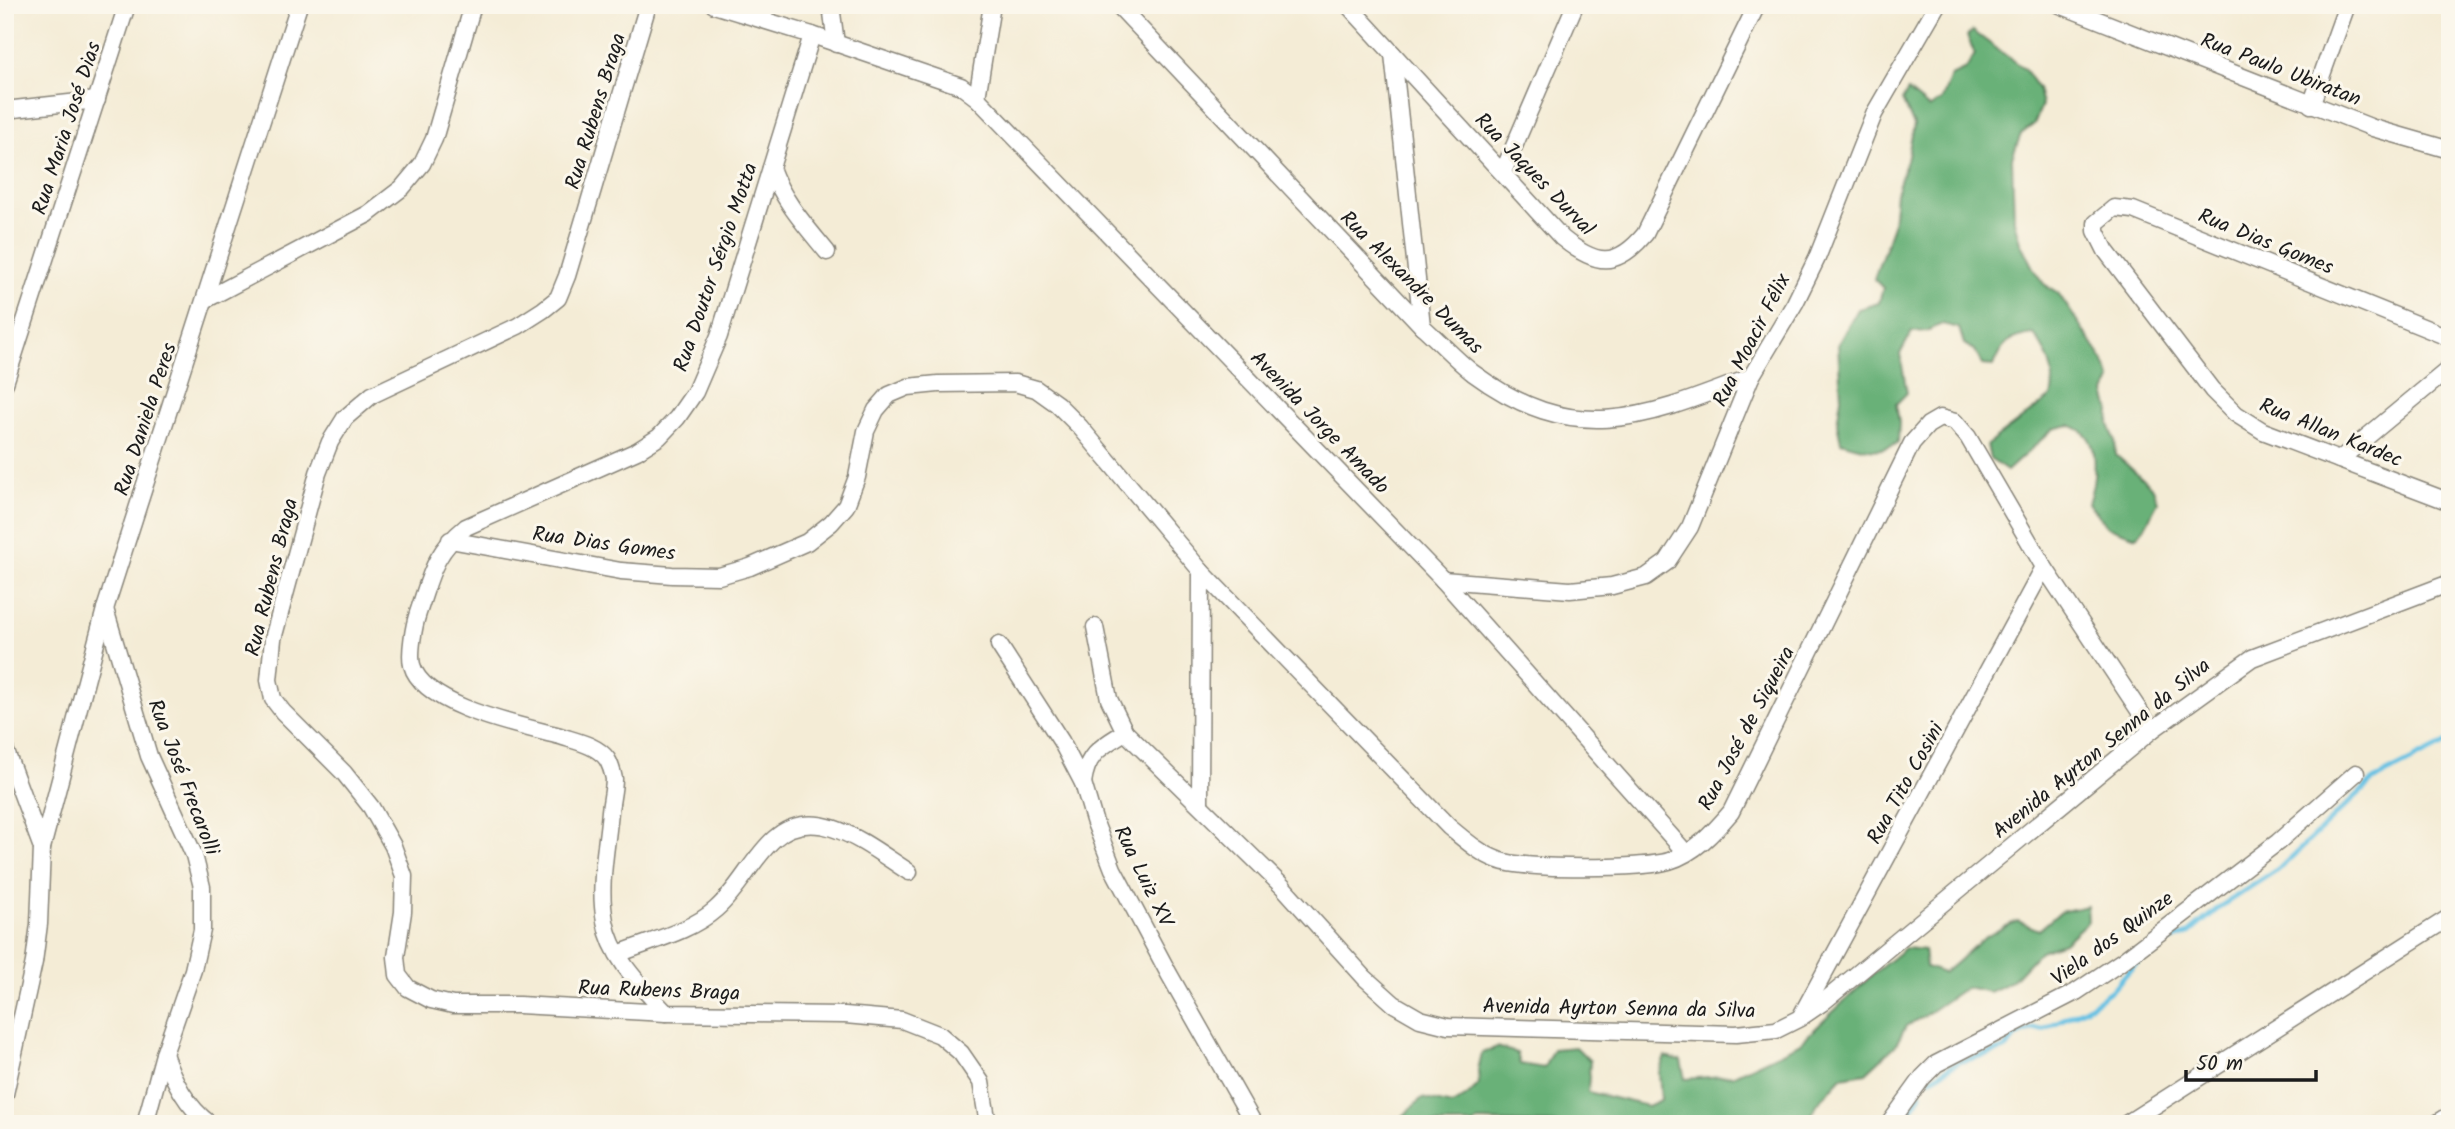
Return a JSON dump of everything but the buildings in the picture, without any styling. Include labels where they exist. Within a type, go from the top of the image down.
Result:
[{"type":"street","name":"Rua Maria José Dias","points":[[5,383],[128,5]]},
{"type":"street","name":"Rua Daniela Peres","points":[[42,848],[105,609],[299,5]]},
{"type":"street","points":[[205,300],[368,214],[402,188],[422,164],[434,139],[473,5]]},
{"type":"street","name":"Rua Rubens Braga","points":[[648,5],[568,276],[558,298],[518,326],[372,395],[345,418],[330,442],[318,473],[274,639],[269,680],[273,699],[344,774],[371,807],[393,846],[404,876],[403,912],[396,957],[398,975],[408,988],[431,1000],[453,1005],[519,1005],[666,1013],[845,1015],[902,1020],[940,1035],[961,1053],[981,1082],[988,1124]]},
{"type":"street","name":"Avenida Jorge Amado","points":[[714,5],[961,86],[977,98],[1443,580],[1686,853]]},
{"type":"street","points":[[831,5],[836,44]]},
{"type":"street","points":[[977,98],[992,5]]},
{"type":"street","name":"Rua Alexandre Dumas","points":[[1118,5],[1422,326],[1473,373],[1528,406],[1577,419],[1628,418],[1673,408],[1751,377]]},
{"type":"street","name":"Rua Jaques Durval","points":[[1348,5],[1562,238],[1581,254],[1601,260],[1620,258],[1645,234],[1757,5]]},
{"type":"street","name":"Rua Moacir Félix","points":[[1443,580],[1570,590],[1612,586],[1646,578],[1667,562],[1690,527],[1751,377],[1795,303],[1817,258],[1874,114],[1937,5]]},
{"type":"street","name":"Rua Paulo Ubiratan","points":[[2060,5],[2373,128],[2450,150]]},
{"type":"street","points":[[2311,104],[2347,5]]},
{"type":"street","points":[[1503,172],[1573,6]]},
{"type":"street","name":"Rua Doutor Sérgio Motta","points":[[666,1013],[634,978],[618,954],[605,923],[602,887],[614,777],[607,759],[595,749],[573,740],[479,713],[434,693],[421,682],[412,665],[414,625],[440,553],[450,540],[466,527],[637,451],[659,437],[677,418],[695,392],[719,336],[812,35]]},
{"type":"street","points":[[1393,54],[1422,326]]},
{"type":"street","points":[[5,110],[97,100]]},
{"type":"street","points":[[771,168],[788,204],[827,252]]},
{"type":"street","name":"Rua Dias Gomes","points":[[2106,251],[2096,231],[2096,223],[2114,208],[2133,210],[2450,338]]},
{"type":"street","name":"Rua Allan Kardec","points":[[2106,251],[2212,390],[2236,414],[2263,430],[2450,502]]},
{"type":"street","points":[[2339,460],[2450,368]]},
{"type":"street","name":"Rua Dias Gomes","points":[[450,540],[621,571],[719,576],[750,567],[807,542],[831,523],[846,506],[857,477],[866,431],[876,410],[889,396],[908,387],[1015,383],[1036,388],[1057,404],[1201,570]]},
{"type":"street","name":"Rua José de Siqueira","points":[[1201,570],[1450,827],[1477,850],[1500,862],[1617,867],[1667,862],[1686,853],[1713,834],[1731,812],[1912,443],[1928,425],[1940,418],[1955,422],[1968,437],[2044,567],[2152,730]]},
{"type":"street","name":"Rua Tito Cosini","points":[[1800,1018],[2044,567]]},
{"type":"street","points":[[1200,804],[1201,570]]},
{"type":"street","name":"Avenida Ayrton Senna da Silva","points":[[1095,627],[1109,699],[1125,732],[1283,887],[1365,978],[1394,1004],[1420,1019],[1448,1026],[1735,1034],[1776,1030],[1822,1003],[2152,730],[2252,658],[2450,583]]},
{"type":"street","name":"Rua José Frecarolli","points":[[105,609],[145,743],[194,855],[202,887],[202,930],[193,970],[164,1054],[145,1124]]},
{"type":"street","name":"Rua Luiz XV","points":[[999,645],[1061,741],[1083,783],[1113,869],[1254,1124]]},
{"type":"street","points":[[1083,783],[1085,767],[1092,756],[1125,732]]},
{"type":"street","points":[[5,749],[42,848],[34,962],[5,1094]]},
{"type":"street","name":"Viela dos Quinze","points":[[1889,1124],[1923,1077],[1936,1064],[2076,992],[2121,962],[2251,864],[2356,773]]},
{"type":"street","points":[[618,954],[689,926],[714,911],[730,895],[774,838],[793,827],[818,824],[841,830],[909,872]]},
{"type":"street","points":[[2126,1124],[2450,917]]},
{"type":"street","points":[[164,1054],[183,1095],[210,1124]]},
{"type":"street","points":[[2436,1124],[2450,1115]]},
{"type":"green space","points":[[1973,31],[2024,69],[2038,89],[2042,105],[2034,124],[2021,134],[2012,158],[2014,221],[2020,242],[2034,270],[2044,284],[2058,293],[2103,360],[2111,380],[2105,393],[2116,455],[2153,488],[2158,502],[2146,526],[2136,537],[2108,527],[2088,503],[2095,467],[2093,447],[2079,429],[2070,425],[2053,429],[2007,471],[1990,459],[1987,445],[2051,397],[2053,380],[2050,364],[2034,334],[2008,342],[2000,351],[1994,366],[1982,365],[1975,350],[1964,344],[1959,328],[1942,324],[1927,331],[1912,332],[1900,354],[1907,393],[1896,404],[1898,443],[1870,449],[1841,442],[1837,423],[1841,398],[1838,344],[1858,309],[1879,303],[1883,288],[1874,279],[1893,225],[1896,193],[1907,160],[1914,125],[1902,100],[1908,91],[1929,108],[1942,99],[1951,76],[1966,69],[1975,54],[1967,36]]},
{"type":"green space","points":[[2087,906],[2088,921],[2064,943],[2040,951],[2012,981],[1989,992],[1966,987],[1906,1026],[1895,1046],[1866,1073],[1842,1077],[1817,1104],[1807,1124],[1557,1124],[1478,1121],[1474,1124],[1403,1124],[1401,1118],[1422,1098],[1452,1105],[1467,1096],[1479,1084],[1478,1070],[1482,1053],[1497,1047],[1517,1053],[1520,1064],[1544,1068],[1553,1049],[1576,1047],[1590,1061],[1588,1092],[1648,1106],[1661,1100],[1659,1072],[1665,1057],[1681,1061],[1685,1079],[1734,1075],[1799,1044],[1873,974],[1905,948],[1924,950],[1926,967],[1943,973],[1980,942],[2004,927],[2018,921],[2039,930],[2060,912]]},
{"type":"waterway","points":[[1930,1079],[1959,1062],[2005,1049],[2016,1036],[2033,1029],[2043,1029],[2086,1008],[2112,990],[2135,964],[2157,946],[2188,934],[2221,906],[2281,867],[2368,785],[2450,741]]},
{"type":"waterway","points":[[1903,1124],[1921,1093]]}]
